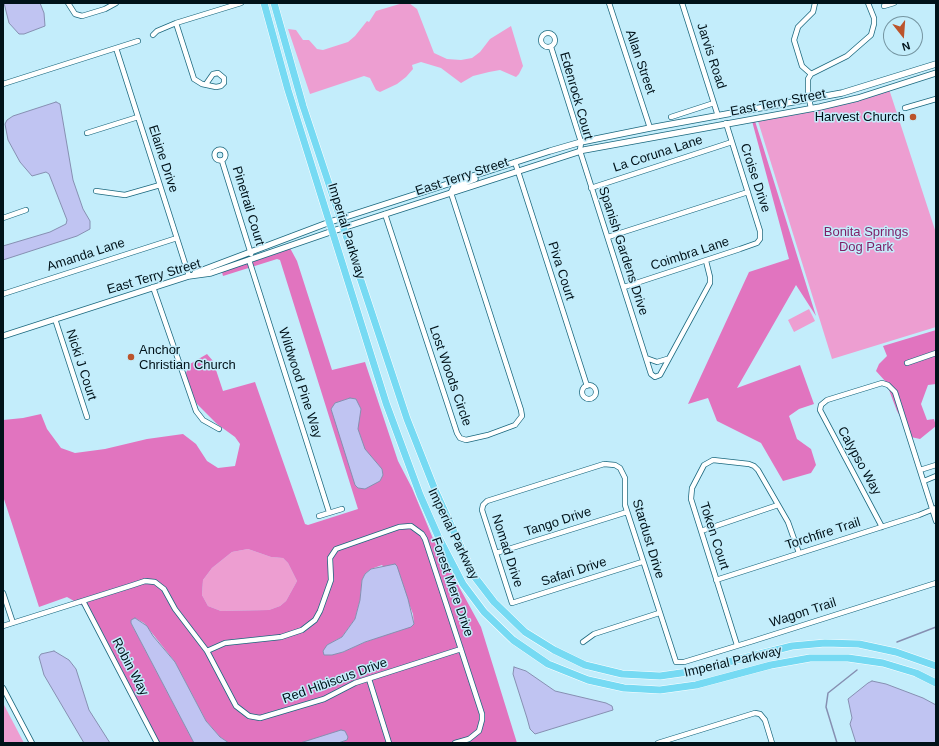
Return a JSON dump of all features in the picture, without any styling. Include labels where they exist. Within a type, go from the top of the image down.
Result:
[{"type":"main road","name":"Imperial Parkway","points":[[264,3],[288,90],[386,403],[420,495],[438,536],[463,584],[484,612],[513,640],[548,664],[588,680],[624,688],[660,690],[696,685],[770,665],[810,658],[848,658],[883,663],[916,674],[936,683]]},
{"type":"main road","name":"Imperial Parkway","points":[[274,3],[296,85],[405,412],[435,490],[474,576],[494,602],[524,632],[554,650],[585,665],[622,674],[660,676],[688,672],[792,646],[825,643],[859,644],[896,652],[936,666]]},
{"type":"street","points":[[68,3],[75,14],[87,15],[105,9],[116,3]]},
{"type":"street","points":[[153,35],[157,31],[176,24],[241,3]]},
{"type":"street","name":"Allan Street","points":[[609,3],[650,128]]},
{"type":"street","name":"Jarvis Road","points":[[682,3],[718,116]]},
{"type":"street","points":[[811,74],[802,66],[794,40],[798,28],[813,12],[815,3]]},
{"type":"street","points":[[811,108],[808,79],[811,74],[847,56],[868,39],[874,24],[868,3]]},
{"type":"street","points":[[887,5],[894,3]]},
{"type":"street","points":[[176,24],[194,79],[202,84],[206,84]]},
{"type":"street","points":[[3,84],[138,41]]},
{"type":"street","name":"Edenrock Court","points":[[551,47],[581,142],[580,151]]},
{"type":"street","name":"Elaine Drive","points":[[116,48],[189,276]]},
{"type":"street","points":[[189,276],[330,222],[581,142],[809,99],[864,87],[936,64]]},
{"type":"street","name":"East Terry Street","points":[[3,336],[189,276],[211,273],[344,227],[580,151],[858,98],[936,73]]},
{"type":"street","points":[[905,108],[936,99]]},
{"type":"street","points":[[671,117],[714,103]]},
{"type":"street","points":[[87,133],[138,117]]},
{"type":"street","name":"Croise Drive","points":[[726,123],[760,231],[760,239]]},
{"type":"street","name":"La Coruna Lane","points":[[591,188],[732,142]]},
{"type":"street","name":"Spanish Gardens Drive","points":[[580,151],[651,374],[655,377],[660,375],[710,283],[706,261]]},
{"type":"street","name":"Pinetrail Court","points":[[222,161],[251,252],[251,259]]},
{"type":"street","name":"Piva Court","points":[[515,162],[587,386]]},
{"type":"street","points":[[451,193],[454,187],[488,175],[497,168]]},
{"type":"street","points":[[96,191],[125,195],[160,185]]},
{"type":"street","points":[[608,237],[748,192]]},
{"type":"street","name":"Lost Woods Circle","points":[[385,214],[456,433],[460,438],[466,440],[483,436],[515,425],[522,416],[451,193]]},
{"type":"street","points":[[3,218],[26,210]]},
{"type":"street","name":"Amanda Lane","points":[[3,294],[176,238]]},
{"type":"street","name":"Coimbra Lane","points":[[624,287],[757,243],[760,239]]},
{"type":"street","name":"Wildwood Pine Way","points":[[251,259],[329,512]]},
{"type":"street","points":[[153,287],[196,411],[203,420],[219,429]]},
{"type":"street","name":"Nicki J Court","points":[[55,319],[87,417]]},
{"type":"street","points":[[907,363],[936,353]]},
{"type":"street","points":[[646,358],[657,362],[668,359]]},
{"type":"street","name":"Calypso Way","points":[[882,527],[821,415],[821,405],[827,400],[863,388],[882,383],[888,385],[895,392],[920,470]]},
{"type":"street","name":"Token Court","points":[[737,646],[690,494],[701,470],[708,462],[725,461],[754,466],[791,529],[799,553]]},
{"type":"street","name":"Stardust Drive","points":[[483,505],[487,501],[609,464],[620,468],[625,478],[624,500],[627,512],[642,562],[676,662]]},
{"type":"street","points":[[936,465],[920,470],[934,509],[936,521]]},
{"type":"street","points":[[924,481],[936,476]]},
{"type":"street","name":"Nomad Drive","points":[[483,505],[482,510],[512,603]]},
{"type":"street","points":[[701,531],[778,505]]},
{"type":"street","points":[[319,516],[342,509]]},
{"type":"street","name":"Torchfire Trail","points":[[716,580],[934,509]]},
{"type":"street","name":"Tango Drive","points":[[496,553],[627,512]]},
{"type":"street","name":"Forest Mere Drive","points":[[207,651],[225,643],[293,635],[302,630],[315,620],[320,611],[330,580],[330,558],[336,549],[347,544],[405,526],[417,529],[425,539],[480,706],[482,720],[481,726],[474,736],[455,743]]},
{"type":"street","name":"Safari Drive","points":[[512,603],[642,562]]},
{"type":"street","name":"Red Hibiscus Drive","points":[[4,626],[145,581],[155,582],[164,589],[171,604],[207,651],[236,706],[243,713],[254,718],[265,718],[324,699],[350,685],[461,649]]},
{"type":"street","name":"Wagon Trail","points":[[676,662],[684,662],[737,646],[936,582]]},
{"type":"street","points":[[3,592],[13,623]]},
{"type":"street","name":"Robin Way","points":[[83,601],[157,743]]},
{"type":"street","points":[[583,642],[594,634],[659,614]]},
{"type":"street","points":[[369,679],[389,743]]},
{"type":"street","points":[[3,688],[32,743]]},
{"type":"street","points":[[658,743],[750,714],[760,714],[765,720],[772,743]]},
{"type":"green space","points":[[403,3],[409,3],[417,9],[434,53],[447,59],[461,60],[472,58],[480,52],[490,39],[511,26],[523,66],[519,74],[516,77],[500,70],[473,76],[461,83],[441,68],[421,62],[412,65],[413,69],[397,84],[380,92],[376,90],[370,78],[364,76],[310,94],[288,29],[296,30],[303,40],[309,40],[317,49],[323,50],[348,42],[367,21],[369,22],[376,11]]},
{"type":"green space","name":"Bonita Springs Dog Park","points":[[889,89],[936,233],[936,327],[832,359],[757,118],[820,107]]},
{"type":"green space","points":[[809,309],[815,321],[794,332],[788,320]]},
{"type":"green space","points":[[248,549],[271,557],[283,558],[288,563],[297,581],[286,601],[280,606],[269,610],[221,611],[208,606],[202,595],[203,580],[212,568],[232,552]]},
{"type":"green space","points":[[3,703],[24,743],[3,743]]},
{"type":"shaded area","points":[[752,121],[755,121],[816,316],[796,285],[737,388],[800,365],[814,404],[799,409],[789,416],[797,439],[811,449],[816,465],[811,473],[783,481],[761,443],[717,421],[708,398],[688,404],[749,272],[789,259]]},
{"type":"shaded area","points":[[290,248],[297,261],[332,370],[365,362],[398,461],[412,488],[434,541],[481,627],[517,743],[338,743],[347,740],[309,741],[300,743],[229,743],[220,737],[206,721],[175,662],[144,623],[135,618],[131,623],[194,743],[155,743],[88,609],[67,597],[39,607],[3,496],[3,420],[41,414],[47,429],[61,448],[75,453],[105,449],[147,439],[183,434],[196,444],[207,461],[218,468],[235,466],[240,444],[235,437],[217,424],[197,404],[188,387],[186,373],[190,364],[207,354],[213,361],[223,391],[255,382],[305,524],[308,525],[358,509],[280,260],[277,259],[223,276],[222,272]],"holes":[[[248,549],[271,557],[283,558],[288,563],[297,581],[286,601],[280,606],[269,610],[221,611],[208,606],[202,595],[203,580],[212,568],[232,552]],[[382,565],[406,596],[413,614],[414,624],[365,642],[343,652],[328,655],[327,645],[342,637],[355,619],[360,600],[362,580],[365,574],[371,569]]]},
{"type":"shaded area","points":[[936,330],[936,384],[928,385],[921,404],[927,420],[934,419],[936,426],[920,439],[911,437],[897,411],[886,382],[876,371],[879,364],[887,356],[883,346]]},
{"type":"water","points":[[4,3],[40,3],[44,13],[45,26],[24,34],[19,34],[9,23]]},
{"type":"water","points":[[56,102],[60,104],[73,180],[83,209],[90,221],[90,229],[77,236],[3,260],[3,246],[50,232],[66,224],[67,220],[49,174],[46,172],[32,176],[20,162],[8,140],[5,124],[7,120],[13,116]]},
{"type":"water","points":[[350,398],[356,399],[361,409],[358,429],[365,449],[382,469],[383,475],[380,481],[365,489],[358,488],[355,485],[331,409],[335,403]]},
{"type":"water","points":[[395,564],[408,599],[414,624],[411,627],[365,642],[343,652],[332,655],[324,655],[323,651],[327,645],[342,637],[355,619],[360,600],[362,580],[365,574],[371,569]]},
{"type":"water","points":[[135,618],[147,626],[153,636],[175,662],[206,721],[220,737],[229,743],[194,743],[131,623],[131,620]]},
{"type":"water","points":[[54,651],[69,660],[76,669],[89,710],[110,743],[84,743],[44,675],[39,657],[41,654]]},
{"type":"water","points":[[514,667],[526,671],[555,691],[606,703],[612,706],[613,710],[535,734],[530,729],[513,674]]},
{"type":"water","points":[[872,681],[886,684],[923,698],[936,705],[936,743],[856,743],[850,724],[852,718],[848,699]]},
{"type":"water","points":[[341,730],[345,731],[348,737],[347,740],[338,743],[300,743]]},
{"type":"waterway","points":[[897,642],[936,627]]},
{"type":"waterway","points":[[837,743],[826,707],[828,693],[857,670]]},
{"type":"place","name":"Harvest Church","points":[[913,117]]},
{"type":"place","name":"Anchor Christian Church","points":[[131,357]]}]
